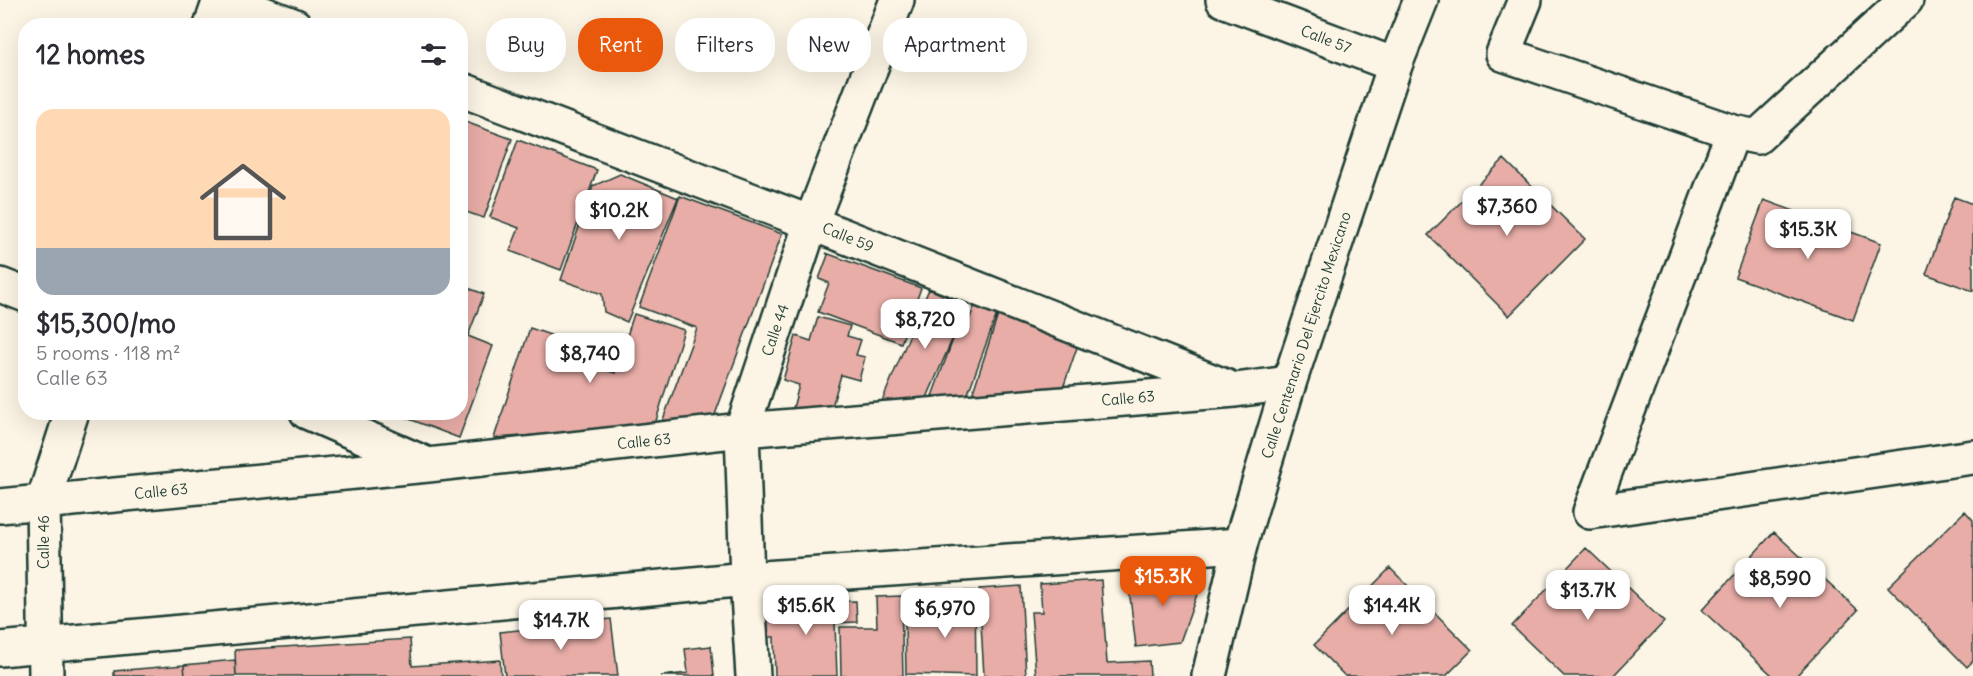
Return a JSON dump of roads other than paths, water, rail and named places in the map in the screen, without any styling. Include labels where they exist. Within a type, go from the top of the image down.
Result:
[{"type":"street","points":[[214,18],[220,0]]},
{"type":"street","points":[[228,0],[274,18]]},
{"type":"street","name":"Calle 44","points":[[753,676],[741,430],[812,223],[897,0]]},
{"type":"street","name":"Calle 57","points":[[1223,0],[1395,65]]},
{"type":"street","name":"Calle Centenario Del Ejercito Mexicano","points":[[1209,676],[1240,545],[1289,383],[1395,65],[1421,0]]},
{"type":"street","points":[[1525,0],[1503,54],[1733,132],[1757,137],[1906,0]]},
{"type":"street","name":"Calle 59","points":[[468,92],[812,223],[1235,390]]},
{"type":"street","points":[[1733,132],[1590,512],[1973,457]]},
{"type":"street","points":[[0,285],[18,292]]},
{"type":"street","name":"Calle 63","points":[[0,506],[428,465],[741,430],[1235,390],[1289,383]]},
{"type":"street","name":"Calle 46","points":[[45,660],[43,502],[69,420]]},
{"type":"street","points":[[325,420],[428,465]]},
{"type":"street","points":[[0,649],[45,660],[747,579],[1240,545]]}]
